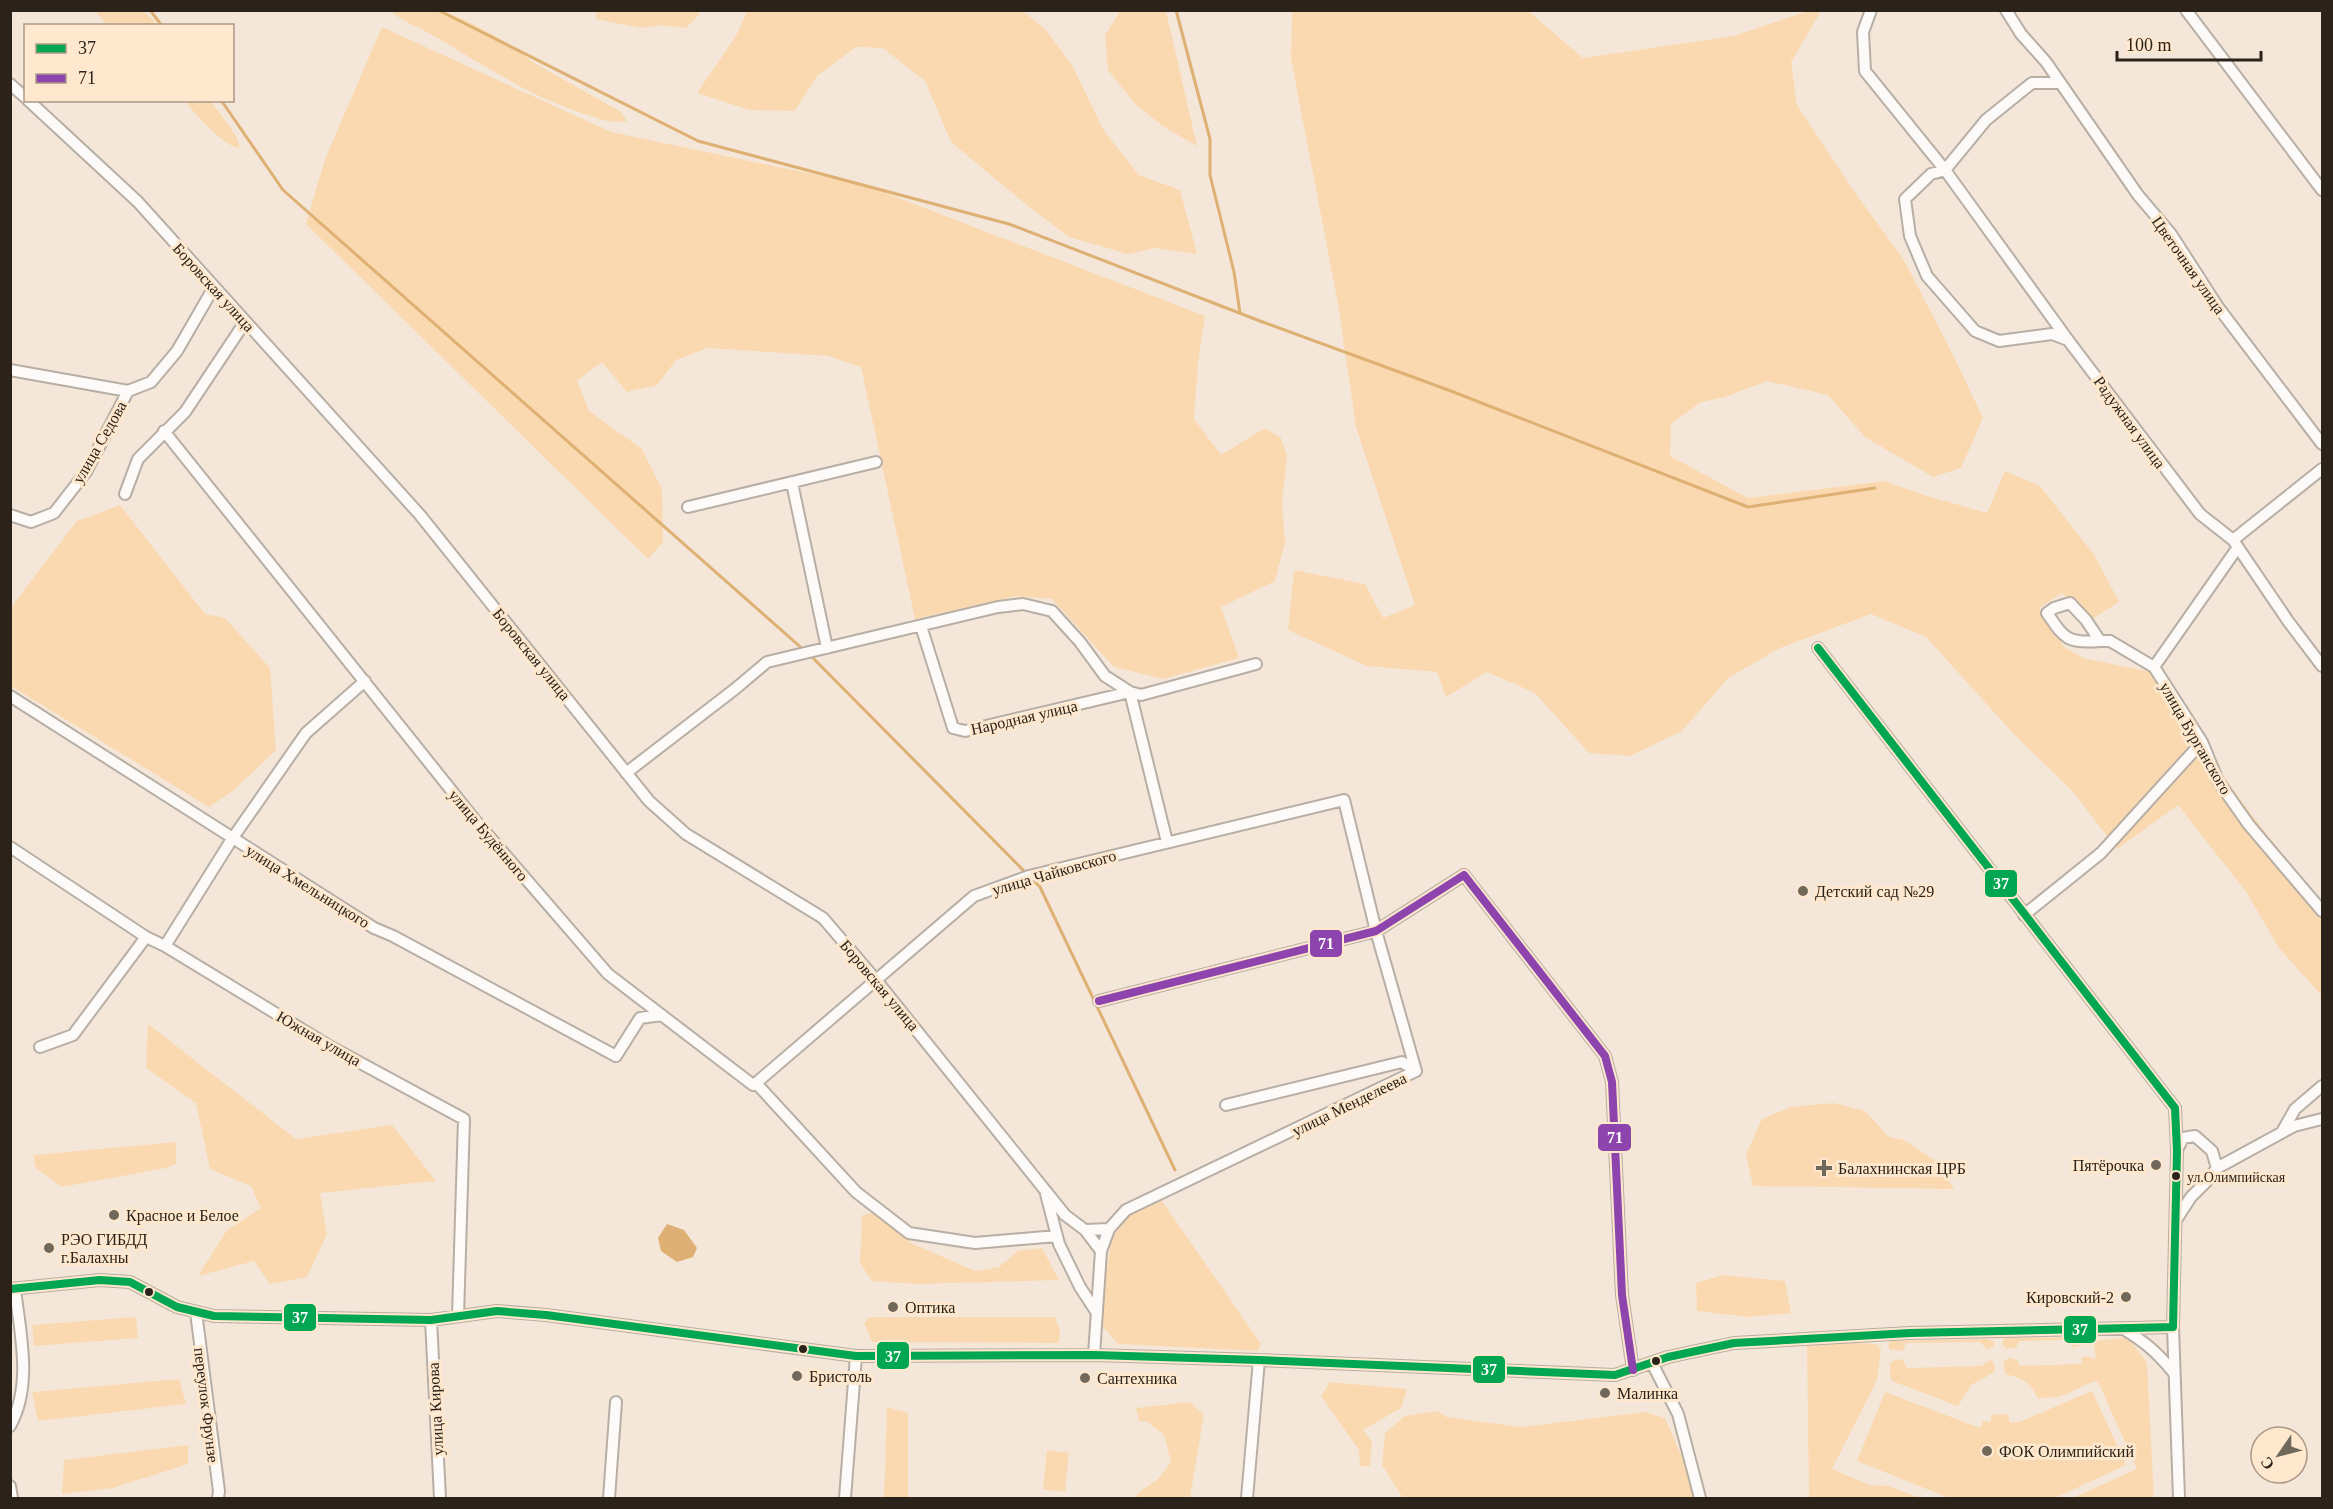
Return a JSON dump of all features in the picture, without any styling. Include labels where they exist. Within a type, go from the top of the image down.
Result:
[{"type":"street","name":"Радужная улица","points":[[1871,10],[1863,32],[1865,71],[1945,170],[2068,340],[2200,514],[2235,543],[2322,666]]},
{"type":"street","name":"Цветочная улица","points":[[2006,10],[2021,34],[2046,62],[2138,195],[2171,234],[2218,306],[2322,444]]},
{"type":"street","points":[[2186,10],[2322,190]]},
{"type":"street","points":[[2059,83],[2032,83],[1986,120],[1945,170],[1931,174],[1905,199],[1910,236],[1928,276],[1975,332],[1999,341],[2052,334],[2068,340]]},
{"type":"street","name":"Боровская улица","points":[[10,84],[24,96]]},
{"type":"street","name":"Боровская улица","points":[[30,102],[138,202],[420,515],[649,801],[686,834],[823,918],[876,980],[1065,1215],[1085,1230],[1101,1251]]},
{"type":"street","points":[[10,370],[128,391],[151,382],[177,351],[214,287]]},
{"type":"street","points":[[125,494],[138,459],[185,412],[245,322]]},
{"type":"street","name":"улица Седова","points":[[10,515],[31,522],[54,513],[86,472],[128,391]]},
{"type":"street","name":"улица Будённого","points":[[164,431],[475,820],[608,974],[753,1085],[756,1083],[856,1192],[909,1233],[975,1243],[1057,1236]]},
{"type":"street","points":[[688,507],[876,462]]},
{"type":"street","points":[[2154,667],[2235,543],[2322,469]]},
{"type":"street","points":[[792,483],[827,648]]},
{"type":"street","name":"улица Бурганского","points":[[2100,641],[2086,620],[2070,603],[2047,612],[2064,637],[2084,643],[2110,640],[2154,667],[2202,742],[2224,790],[2249,825],[2322,911]]},
{"type":"street","points":[[626,772],[767,662],[998,607],[1023,604],[1052,611],[1080,642],[1105,676],[1130,692],[1167,842]]},
{"type":"street","name":"Народная улица","points":[[921,626],[952,728],[965,731],[1130,692],[1142,695],[1256,664]]},
{"type":"street","points":[[1818,648],[2175,1108],[2177,1150],[2173,1327],[2179,1498]]},
{"type":"street","points":[[165,946],[232,839],[306,733],[365,681]]},
{"type":"street","name":"улица Хмельницкого","points":[[10,696],[374,928],[393,936],[616,1056],[640,1018],[662,1015]]},
{"type":"street","points":[[2024,915],[2101,853],[2202,742]]},
{"type":"street","name":"улица Чайковского","points":[[756,1083],[974,896],[1029,876],[1167,842],[1344,800],[1376,931]]},
{"type":"street","name":"Южная улица","points":[[10,847],[146,937],[165,946],[331,1047],[464,1119],[458,1316]]},
{"type":"street","points":[[1099,1001],[1376,931],[1464,875],[1605,1056],[1612,1082],[1622,1295],[1633,1370]]},
{"type":"street","points":[[1376,931],[1416,1071]]},
{"type":"street","points":[[40,1047],[73,1035],[146,937]]},
{"type":"street","name":"улица Менделеева","points":[[1226,1105],[1402,1062],[1416,1071]]},
{"type":"street","name":"улица Менделеева","points":[[1101,1251],[1109,1228],[1126,1210],[1416,1071]]},
{"type":"street","points":[[2282,1132],[2295,1108],[2322,1086]]},
{"type":"street","points":[[2175,1220],[2191,1197],[2217,1168],[2294,1126],[2322,1119]]},
{"type":"street","points":[[2177,1150],[2183,1138],[2194,1136],[2212,1151],[2217,1168]]},
{"type":"street","name":"Боровская улица","points":[[1045,1191],[1057,1236],[1080,1287],[1097,1313]]},
{"type":"street","points":[[1085,1230],[1109,1228]]},
{"type":"street","points":[[1094,1355],[1101,1251]]},
{"type":"street","points":[[12,1421],[24,1370],[13,1289],[100,1280],[130,1282],[177,1307],[214,1316],[431,1320],[497,1311],[546,1315],[856,1356],[1094,1355],[1615,1375],[1668,1357],[1734,1343],[1910,1333],[2173,1327]]},
{"type":"street","name":"переулок Фрунзе","points":[[196,1311],[219,1491],[218,1498]]},
{"type":"street","name":"улица Кирова","points":[[431,1320],[440,1498]]},
{"type":"street","points":[[2121,1328],[2156,1351],[2174,1373]]},
{"type":"street","points":[[845,1498],[856,1356]]},
{"type":"street","points":[[1247,1498],[1259,1360]]},
{"type":"street","points":[[1652,1363],[1678,1414],[1700,1498]]},
{"type":"street","points":[[609,1498],[616,1402]]},
{"type":"street","points":[[10,1486],[12,1498]]},
{"type":"shaded area","points":[[695,10],[700,14],[686,28],[659,25],[641,28],[596,19],[596,11]]},
{"type":"shaded area","points":[[1121,10],[1166,11],[1197,146],[1164,127],[1136,105],[1108,70],[1105,35]]},
{"type":"shaded area","points":[[95,11],[144,11],[157,24],[106,24]]},
{"type":"shaded area","points":[[391,11],[443,11],[463,19],[499,38],[536,64],[621,112],[627,121],[604,120],[550,101],[510,81],[406,22]]},
{"type":"shaded area","points":[[747,11],[1023,11],[1046,30],[1072,65],[1104,131],[1139,175],[1180,190],[1197,254],[1156,248],[1128,254],[1069,237],[951,142],[925,81],[883,48],[856,47],[817,76],[795,111],[749,110],[697,93],[736,36]]},
{"type":"shaded area","points":[[1292,11],[1528,11],[1583,58],[1734,36],[1808,11],[1821,11],[1791,62],[1797,105],[1853,190],[1904,260],[1983,418],[1961,468],[1933,477],[1865,437],[1828,395],[1767,381],[1725,397],[1701,402],[1671,424],[1670,456],[1748,498],[1885,481],[1987,513],[2005,471],[2040,486],[2095,556],[2119,602],[2092,619],[2062,593],[2039,608],[2064,647],[2083,658],[2151,672],[2240,799],[2287,861],[2322,918],[2322,996],[2279,948],[2247,893],[2178,805],[2117,849],[2074,793],[2011,731],[1926,637],[1871,614],[1780,648],[1728,678],[1682,731],[1630,756],[1589,753],[1535,693],[1487,672],[1446,697],[1437,672],[1367,666],[1288,630],[1294,570],[1365,584],[1383,618],[1415,605],[1356,427],[1338,304],[1291,59]]},
{"type":"shaded area","points":[[382,27],[611,132],[865,185],[1205,316],[1198,363],[1194,419],[1221,455],[1265,428],[1281,438],[1287,456],[1282,501],[1285,542],[1275,581],[1221,607],[1239,658],[1163,679],[1114,667],[1052,599],[1016,596],[915,619],[861,367],[828,356],[708,348],[676,360],[657,385],[627,392],[602,362],[577,381],[589,411],[642,449],[662,489],[663,542],[648,559],[306,224],[325,159]]},
{"type":"shaded area","points":[[186,102],[212,102],[236,136],[240,148],[227,143],[202,121]]},
{"type":"shaded area","points":[[120,505],[205,614],[225,618],[270,668],[276,750],[233,791],[209,807],[11,686],[11,607],[77,521]]},
{"type":"shaded area","points":[[148,1024],[296,1139],[392,1125],[436,1181],[320,1193],[327,1234],[307,1277],[270,1284],[254,1261],[198,1276],[227,1230],[261,1208],[251,1186],[210,1169],[196,1103],[146,1068]]},
{"type":"shaded area","points":[[1834,1103],[1865,1111],[1889,1137],[1904,1140],[1936,1161],[1954,1189],[1753,1186],[1746,1154],[1762,1119],[1791,1107]]},
{"type":"shaded area","points":[[176,1142],[176,1164],[166,1168],[62,1187],[36,1168],[33,1155]]},
{"type":"shaded area","points":[[1162,1201],[1261,1344],[1258,1351],[1118,1344],[1102,1326],[1104,1286],[1112,1237],[1130,1215]]},
{"type":"shaded area","points":[[875,1213],[913,1244],[975,1271],[999,1267],[1018,1251],[1042,1248],[1059,1280],[917,1284],[872,1281],[860,1263],[862,1215]]},
{"type":"shaded area","points":[[667,1224],[684,1230],[697,1248],[693,1257],[677,1262],[661,1251],[658,1238]]},
{"type":"shaded area","points":[[1723,1275],[1785,1281],[1791,1313],[1749,1317],[1697,1311],[1696,1283]]},
{"type":"shaded area","points":[[136,1317],[138,1338],[34,1346],[32,1325]]},
{"type":"shaded area","points":[[870,1317],[1055,1317],[1060,1331],[1059,1343],[872,1342],[864,1323]]},
{"type":"shaded area","points":[[2080,1337],[2081,1345],[2073,1348],[2070,1340],[2019,1341],[2016,1348],[2006,1349],[2002,1343],[2004,1338]]},
{"type":"shaded area","points":[[2128,1337],[2147,1363],[2154,1498],[2073,1498],[2137,1469],[2099,1384],[2096,1381],[2063,1396],[2038,1399],[2025,1382],[2005,1374],[2003,1362],[2009,1358],[2017,1360],[2020,1366],[2081,1364],[2082,1358],[2086,1356],[2096,1359],[2095,1341]]},
{"type":"shaded area","points":[[1987,1339],[1994,1342],[1994,1346],[1986,1350],[1981,1342],[1906,1343],[1903,1351],[1889,1349],[1889,1341]]},
{"type":"shaded area","points":[[1853,1340],[1858,1343],[1876,1344],[1881,1349],[1877,1380],[1832,1469],[1869,1485],[1888,1486],[1921,1498],[1809,1498],[1807,1345]]},
{"type":"shaded area","points":[[1896,1359],[1903,1360],[1907,1368],[1982,1366],[1990,1360],[1993,1361],[1995,1368],[1993,1373],[1971,1385],[1958,1406],[1892,1381],[1890,1364]]},
{"type":"shaded area","points":[[179,1379],[186,1404],[38,1421],[32,1392]]},
{"type":"shaded area","points":[[1330,1382],[1407,1389],[1401,1408],[1363,1430],[1372,1442],[1370,1466],[1360,1466],[1359,1450],[1321,1396]]},
{"type":"shaded area","name":"ФОК Олимпийский","points":[[2092,1391],[2126,1465],[2055,1498],[1949,1498],[1857,1461],[1885,1392],[1980,1428],[1983,1421],[1991,1422],[1991,1415],[2009,1414],[2009,1422],[2019,1422]]},
{"type":"shaded area","points":[[1190,1402],[1204,1415],[1190,1498],[1136,1498],[1138,1493],[1158,1479],[1171,1462],[1164,1435],[1146,1421],[1139,1421],[1136,1408]]},
{"type":"shaded area","points":[[887,1407],[908,1413],[908,1498],[884,1498]]},
{"type":"shaded area","points":[[1438,1411],[1446,1417],[1521,1427],[1645,1412],[1665,1418],[1693,1483],[1697,1498],[1403,1498],[1382,1465],[1385,1433],[1405,1416]]},
{"type":"shaded area","points":[[188,1445],[188,1464],[113,1488],[62,1494],[64,1460]]},
{"type":"shaded area","points":[[1047,1450],[1069,1453],[1065,1492],[1043,1489]]},
{"type":"waterway","points":[[150,10],[160,24]]},
{"type":"waterway","points":[[438,10],[698,141],[1009,224],[1260,321],[1451,391],[1748,507],[1875,488]]},
{"type":"waterway","points":[[1176,10],[1210,139],[1210,175],[1234,272],[1240,313]]},
{"type":"waterway","points":[[222,102],[283,190],[805,651]]},
{"type":"waterway","points":[[810,655],[1027,874]]},
{"type":"waterway","points":[[1032,879],[1040,887],[1175,1170]]},
{"type":"transit line","name":"37","points":[[10,1289],[100,1280],[130,1282],[177,1307],[214,1316],[431,1320],[497,1311],[546,1315],[856,1356],[1094,1355],[1615,1375],[1668,1357],[1734,1343],[1910,1333],[2173,1327],[2177,1151],[2175,1108],[1818,648]]},
{"type":"transit line","name":"71","points":[[1099,1001],[1376,931],[1464,875],[1605,1056],[1612,1082],[1622,1295],[1633,1370]]},
{"type":"place","name":"Детский сад №29","points":[[1803,891]]},
{"type":"place","name":"Пятёрочка","points":[[2156,1165]]},
{"type":"place","name":"Балахнинская ЦРБ","points":[[1824,1168]]},
{"type":"place","name":"ул.Олимпийская","points":[[2176,1176]]},
{"type":"place","name":"Красное и Белое","points":[[114,1215]]},
{"type":"place","name":"РЭО ГИБДД г.Балахны","points":[[49,1248]]},
{"type":"place","name":"Кировский-2","points":[[2126,1297]]},
{"type":"place","name":"Оптика","points":[[893,1307]]},
{"type":"place","name":"Бристоль","points":[[797,1376]]},
{"type":"place","name":"Сантехника","points":[[1085,1378]]},
{"type":"place","name":"Малинка","points":[[1605,1393]]},
{"type":"place","name":"ФОК Олимпийский","points":[[1987,1451]]}]
